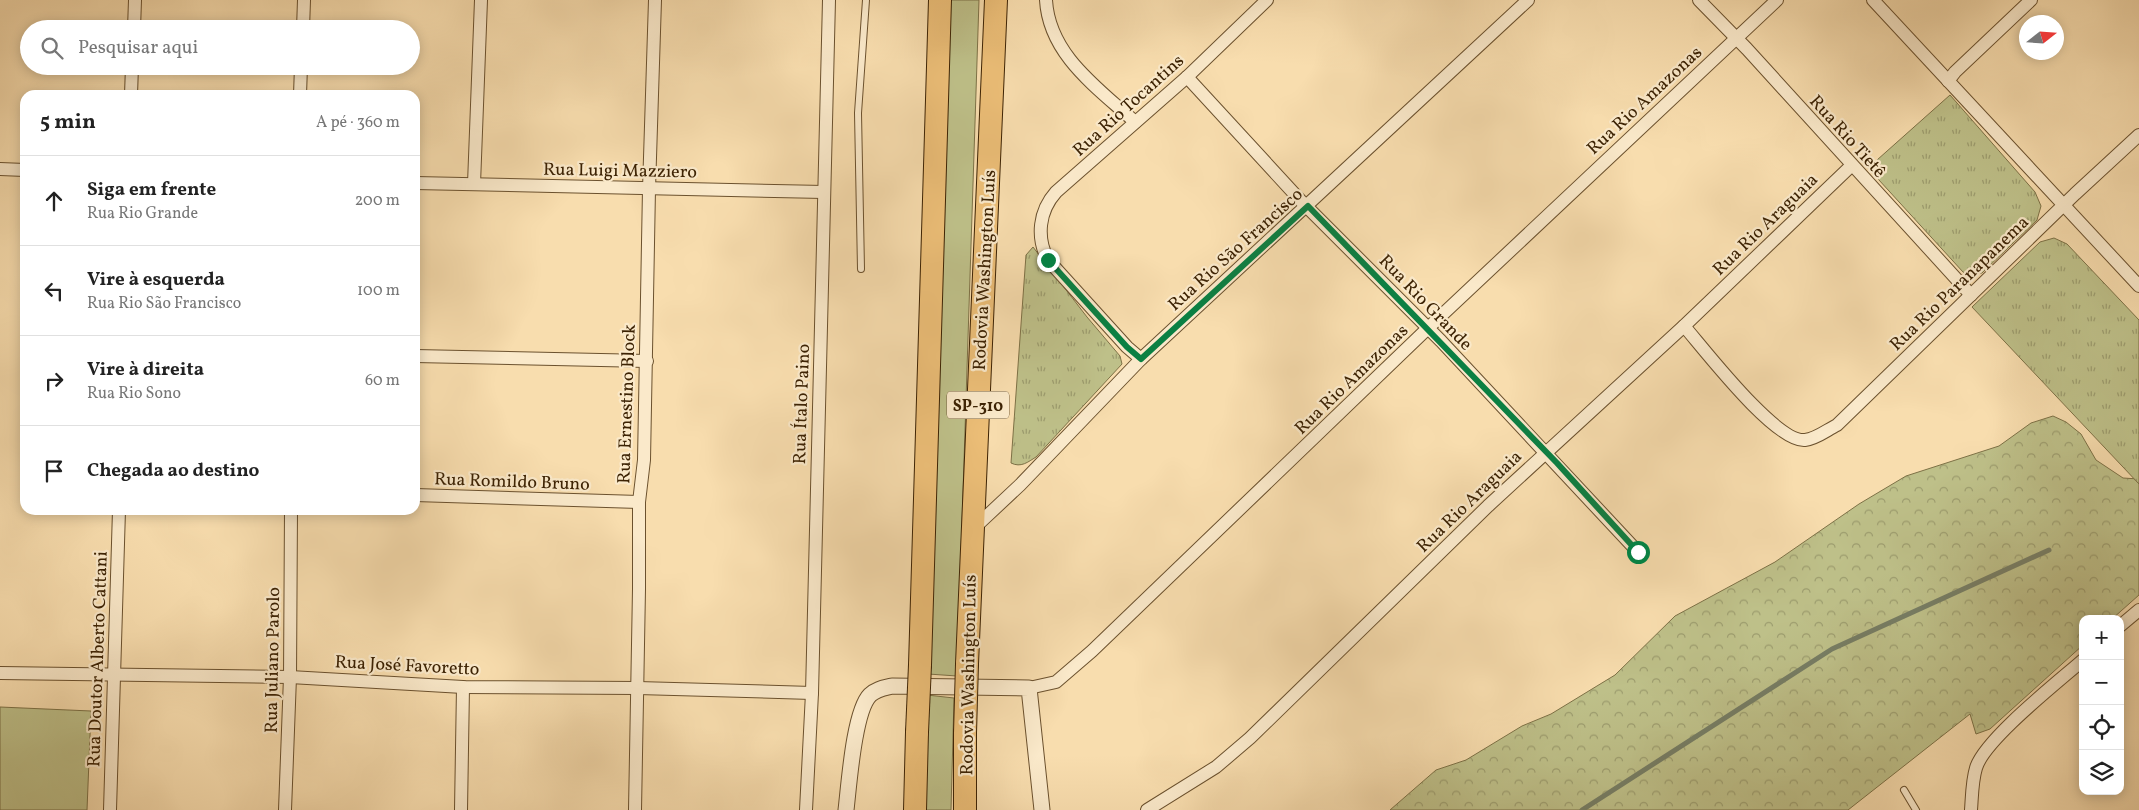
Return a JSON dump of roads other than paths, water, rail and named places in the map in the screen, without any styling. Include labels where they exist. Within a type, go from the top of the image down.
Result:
[{"type":"highway","name":"SP-310","points":[[915,810],[940,0]]},
{"type":"highway","name":"Rodovia Washington Luís","points":[[965,810],[966,664],[996,0]]},
{"type":"street","points":[[134,20],[135,0]]},
{"type":"street","points":[[303,20],[304,0]]},
{"type":"street","points":[[474,184],[480,0]]},
{"type":"street","name":"Rua Ernestino Block","points":[[635,810],[638,688],[638,502],[644,460],[655,0]]},
{"type":"street","name":"Rua Ítalo Paino","points":[[806,810],[812,693],[829,0]]},
{"type":"street","points":[[1046,0],[1054,35],[1071,63],[1135,122]]},
{"type":"street","name":"Rua Rio Tocantins","points":[[1141,359],[1127,347],[1068,284],[1043,250],[1041,226],[1048,202],[1187,77],[1267,0]]},
{"type":"street","name":"Rua Rio São Francisco","points":[[972,530],[1020,485],[1141,359],[1528,0]]},
{"type":"street","name":"Rua Rio Tietê","points":[[1699,0],[1971,295]]},
{"type":"street","name":"Rua Rio Amazonas","points":[[1029,688],[1056,682],[1092,651],[1427,329],[1777,0]]},
{"type":"street","points":[[1873,0],[2139,286]]},
{"type":"street","points":[[1948,81],[2031,0]]},
{"type":"street","points":[[131,90],[132,75]]},
{"type":"street","points":[[300,90],[301,75]]},
{"type":"street","name":"Rua Rio Grande","points":[[1187,77],[1308,206],[1546,452],[1638,552]]},
{"type":"street","name":"Rua Rio Paranapanema","points":[[1684,326],[1755,407],[1783,432],[1795,438],[1805,440],[1837,425],[2063,206],[2139,136]]},
{"type":"street","name":"Rua Rio Araguaia","points":[[1147,810],[1216,767],[1250,738],[1546,452],[1684,326],[1851,166]]},
{"type":"street","points":[[0,169],[20,170]]},
{"type":"street","name":"Rua Luigi Mazziero","points":[[420,183],[824,192]]},
{"type":"street","points":[[420,356],[647,361]]},
{"type":"street","name":"Rua Romildo Bruno","points":[[420,495],[638,502]]},
{"type":"street","name":"Rua Doutor Alberto Cattani","points":[[110,810],[119,515]]},
{"type":"street","name":"Rua Juliano Parolo","points":[[285,810],[290,677],[291,515]]},
{"type":"street","points":[[2124,623],[2139,610]]},
{"type":"street","points":[[1971,810],[1976,768],[1985,751],[1999,735],[2079,664]]},
{"type":"street","name":"Rua José Favoretto","points":[[0,673],[290,677],[463,686],[638,688],[812,693]]},
{"type":"street","points":[[460,810],[463,686]]},
{"type":"street","points":[[846,810],[853,755],[863,706],[870,695],[879,689],[892,686],[1029,688],[1042,810]]},
{"type":"lane","points":[[861,269],[858,113],[866,0]]},
{"type":"lane","points":[[1904,790],[1916,810]]},
{"type":"waterway","points":[[1582,810],[1832,649],[2049,550]]}]
